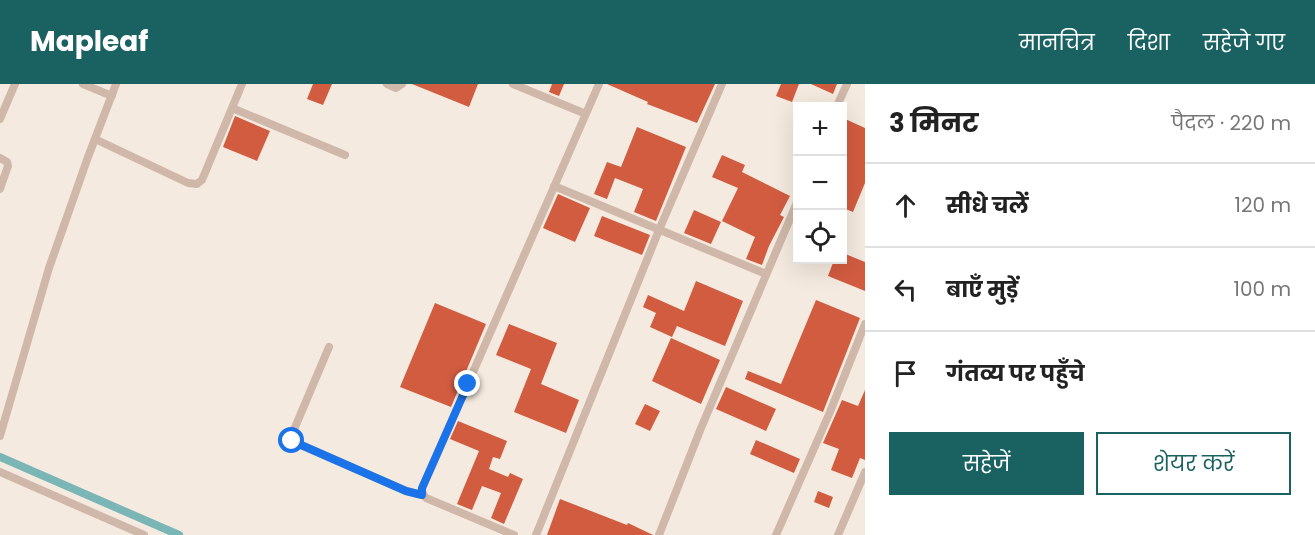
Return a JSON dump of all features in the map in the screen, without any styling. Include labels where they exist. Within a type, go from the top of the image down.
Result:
[{"type":"street","points":[[0,119],[15,84]]},
{"type":"street","points":[[83,84],[112,96]]},
{"type":"street","points":[[0,436],[49,268],[116,84]]},
{"type":"street","points":[[95,139],[188,183],[197,184],[202,180],[242,84]]},
{"type":"street","points":[[387,84],[396,88],[402,84]]},
{"type":"street","points":[[513,84],[586,114]]},
{"type":"street","points":[[422,495],[422,488],[599,84]]},
{"type":"street","points":[[536,535],[659,230],[722,84]]},
{"type":"street","points":[[839,102],[847,84]]},
{"type":"street","points":[[232,108],[345,154]]},
{"type":"street","points":[[0,158],[7,162],[8,166],[0,189]]},
{"type":"street","points":[[554,186],[766,274]]},
{"type":"street","points":[[658,535],[794,210]]},
{"type":"street","points":[[776,535],[830,412],[865,324]]},
{"type":"street","points":[[329,347],[293,432],[292,441],[514,535]]},
{"type":"street","points":[[0,472],[144,535]]},
{"type":"street","points":[[838,535],[865,472]]},
{"type":"building","points":[[313,84],[332,84],[323,105],[307,99]]},
{"type":"building","points":[[412,84],[478,84],[469,107]]},
{"type":"building","points":[[552,84],[564,84],[559,96],[549,92]]},
{"type":"building","points":[[607,84],[715,84],[697,123],[647,104],[648,102]]},
{"type":"building","points":[[781,84],[799,84],[792,102],[776,96]]},
{"type":"building","points":[[811,84],[837,84],[833,94]]},
{"type":"building","points":[[235,116],[270,131],[257,161],[223,147]]},
{"type":"building","points":[[847,120],[865,128],[865,183],[853,212],[847,210]]},
{"type":"building","points":[[637,127],[686,147],[656,221],[634,212],[643,189],[615,178],[607,199],[594,194],[607,162],[621,167]]},
{"type":"building","points":[[722,155],[745,165],[742,172],[790,196],[780,215],[784,217],[762,265],[746,259],[755,237],[722,221],[738,188],[712,177]]},
{"type":"building","points":[[558,194],[590,208],[575,242],[543,228]]},
{"type":"building","points":[[694,210],[721,222],[711,244],[684,233]]},
{"type":"building","points":[[602,216],[650,235],[642,255],[594,236]]},
{"type":"building","points":[[847,255],[865,262],[865,291],[828,276],[832,264],[847,264]]},
{"type":"building","points":[[696,281],[743,301],[725,346],[677,326],[672,337],[650,327],[656,313],[643,307],[648,295],[684,311]]},
{"type":"building","points":[[816,300],[860,318],[823,412],[745,379],[748,371],[781,384]]},
{"type":"building","points":[[435,303],[486,324],[451,407],[400,387]]},
{"type":"building","points":[[509,324],[557,343],[541,384],[579,400],[566,433],[514,412],[531,369],[496,355]]},
{"type":"building","points":[[671,338],[720,360],[701,404],[652,381]]},
{"type":"building","points":[[726,387],[776,409],[766,431],[716,409]]},
{"type":"building","points":[[865,390],[865,460],[860,458],[852,478],[831,470],[839,449],[823,443],[842,400],[858,406]]},
{"type":"building","points":[[645,404],[660,411],[650,431],[635,424]]},
{"type":"building","points":[[458,421],[507,441],[500,459],[493,457],[489,469],[508,477],[510,473],[523,479],[504,524],[491,518],[501,493],[482,486],[472,510],[457,504],[479,451],[450,439]]},
{"type":"building","points":[[756,440],[800,459],[794,473],[750,454]]},
{"type":"building","points":[[818,491],[833,497],[829,508],[814,502]]},
{"type":"building","points":[[560,499],[627,525],[628,523],[653,535],[547,535]]},
{"type":"waterway","points":[[0,457],[179,535]]},
{"type":"route","points":[[292,441],[406,491],[422,495],[422,488],[468,384]]}]
